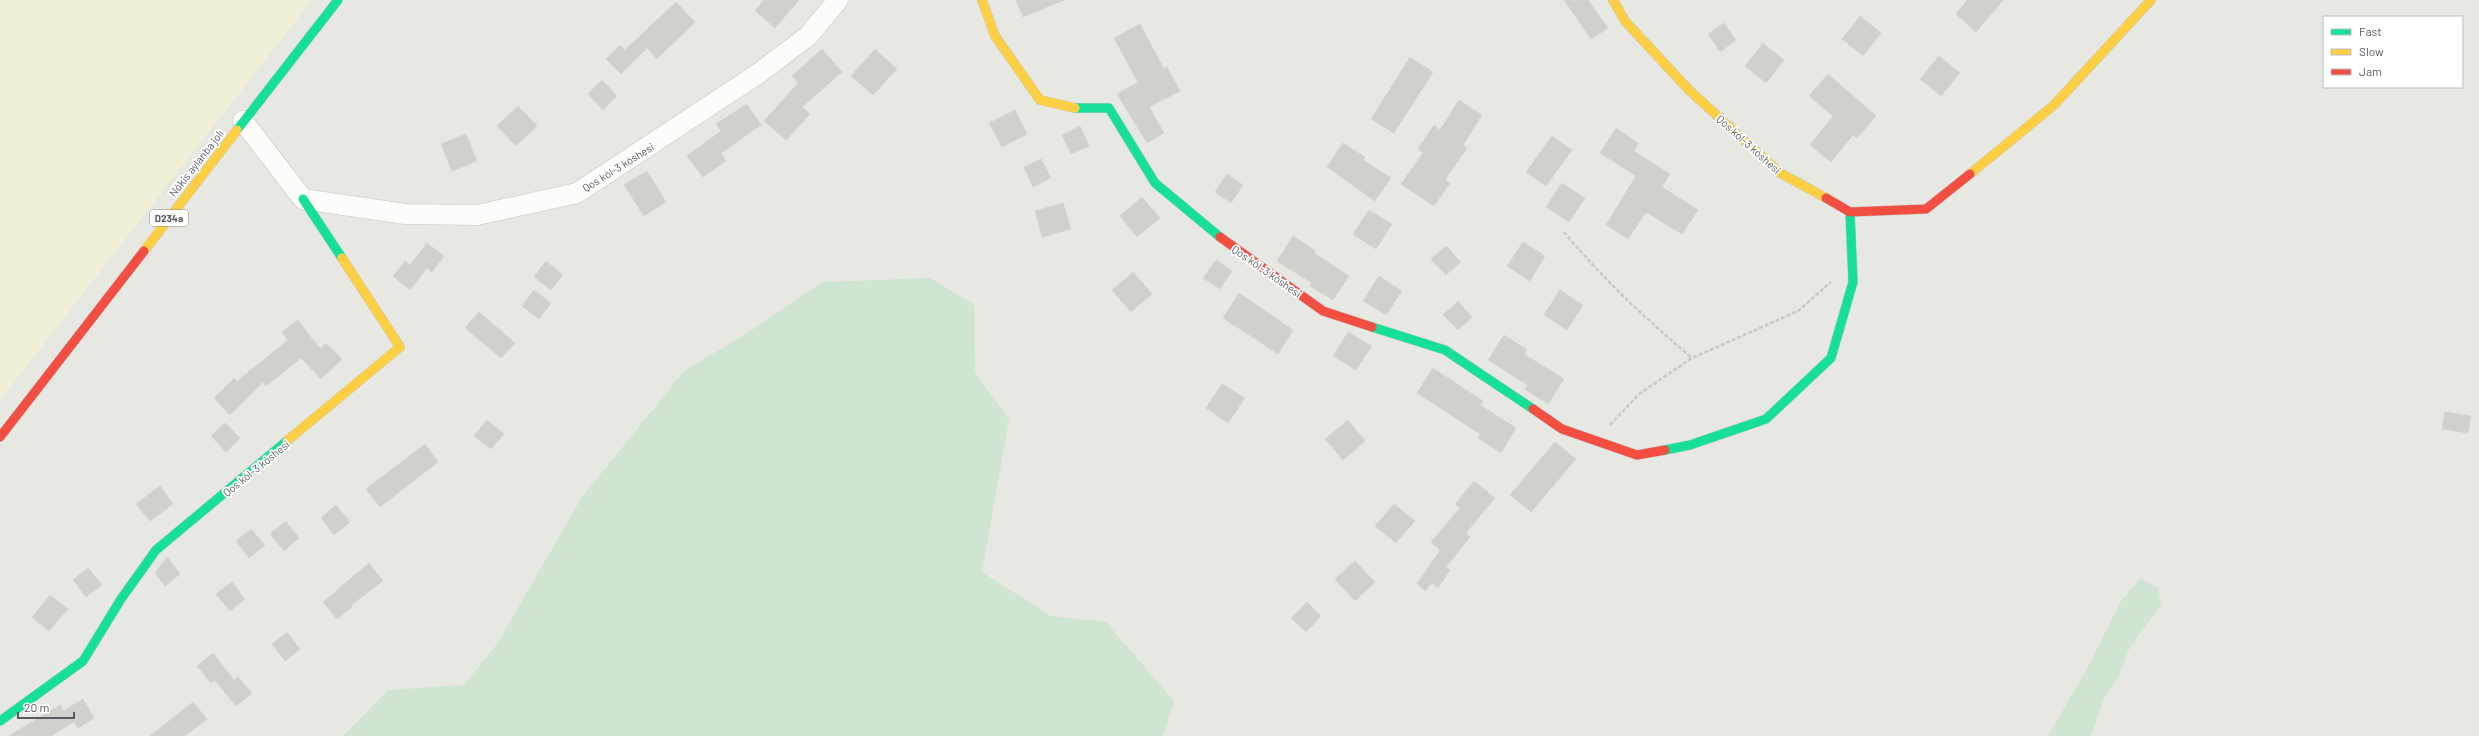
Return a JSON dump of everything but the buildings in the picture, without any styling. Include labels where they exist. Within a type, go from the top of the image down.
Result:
[{"type":"street","name":"Nókis aylanba jolı","points":[[0,437],[338,0]]},
{"type":"street","name":"Qos kól-3 kóshesi","points":[[303,199],[404,214],[477,215],[577,193],[759,73],[808,36],[838,0]]},
{"type":"street","name":"Qos kól-3 kóshesi","points":[[982,0],[994,36],[1040,100],[1074,108],[1109,108],[1155,183],[1235,249],[1323,311],[1445,350],[1562,429],[1637,455],[1690,445],[1766,419],[1831,358],[1853,282],[1852,263]]},
{"type":"street","name":"Qos kól-3 kóshesi","points":[[1613,0],[1625,21],[1689,90],[1780,173],[1850,212]]},
{"type":"street","points":[[1852,263],[1850,212],[1926,209],[2054,105],[2150,0]]},
{"type":"street","name":"Qos kól-3 kóshesi","points":[[0,721],[83,661],[121,599],[156,550],[400,347],[303,199],[243,121]]},
{"type":"path","points":[[1564,232],[1585,258],[1640,314],[1692,358]]},
{"type":"path","points":[[1595,441],[1639,394],[1692,358],[1798,311],[1852,263]]},
{"type":"green space","points":[[930,278],[974,304],[975,372],[1009,420],[982,572],[1051,616],[1106,622],[1174,701],[1163,736],[343,736],[388,690],[464,685],[497,644],[582,497],[684,371],[749,332],[822,282]]},
{"type":"green space","points":[[2140,579],[2158,587],[2161,604],[2128,651],[2120,675],[2105,696],[2091,736],[2048,736],[2089,665],[2121,601]]},
{"type":"sand","points":[[0,0],[312,0],[0,400]]},
{"type":"railway","points":[[1498,736],[1552,700],[1639,632],[1715,561],[2263,0]]},
{"type":"railway","points":[[2340,736],[2351,615],[2362,524],[2388,389],[2400,336],[2428,232],[2479,79]]},
{"type":"traffic: fast","points":[[237,130],[338,0]]},
{"type":"traffic: fast","points":[[1075,108],[1109,108],[1155,183],[1220,237]]},
{"type":"traffic: fast","points":[[303,199],[342,258]]},
{"type":"traffic: fast","points":[[1665,450],[1690,445],[1766,419],[1831,358],[1853,282],[1850,212]]},
{"type":"traffic: fast","points":[[1372,327],[1445,350],[1533,409]]},
{"type":"traffic: fast","points":[[0,721],[83,661],[121,599],[156,550],[288,440]]},
{"type":"traffic: slow","points":[[982,0],[995,36],[1040,100],[1075,108]]},
{"type":"traffic: slow","points":[[1613,0],[1625,21],[1689,90],[1780,173],[1826,198]]},
{"type":"traffic: slow","points":[[1970,174],[2054,105],[2151,0]]},
{"type":"traffic: slow","points":[[144,251],[237,130]]},
{"type":"traffic: slow","points":[[288,440],[400,347],[342,258]]},
{"type":"traffic: jam","points":[[1826,198],[1850,212],[1926,209],[1970,174]]},
{"type":"traffic: jam","points":[[1220,237],[1323,311],[1372,327]]},
{"type":"traffic: jam","points":[[0,437],[144,251]]},
{"type":"traffic: jam","points":[[1533,409],[1562,429],[1637,455],[1665,450]]}]
